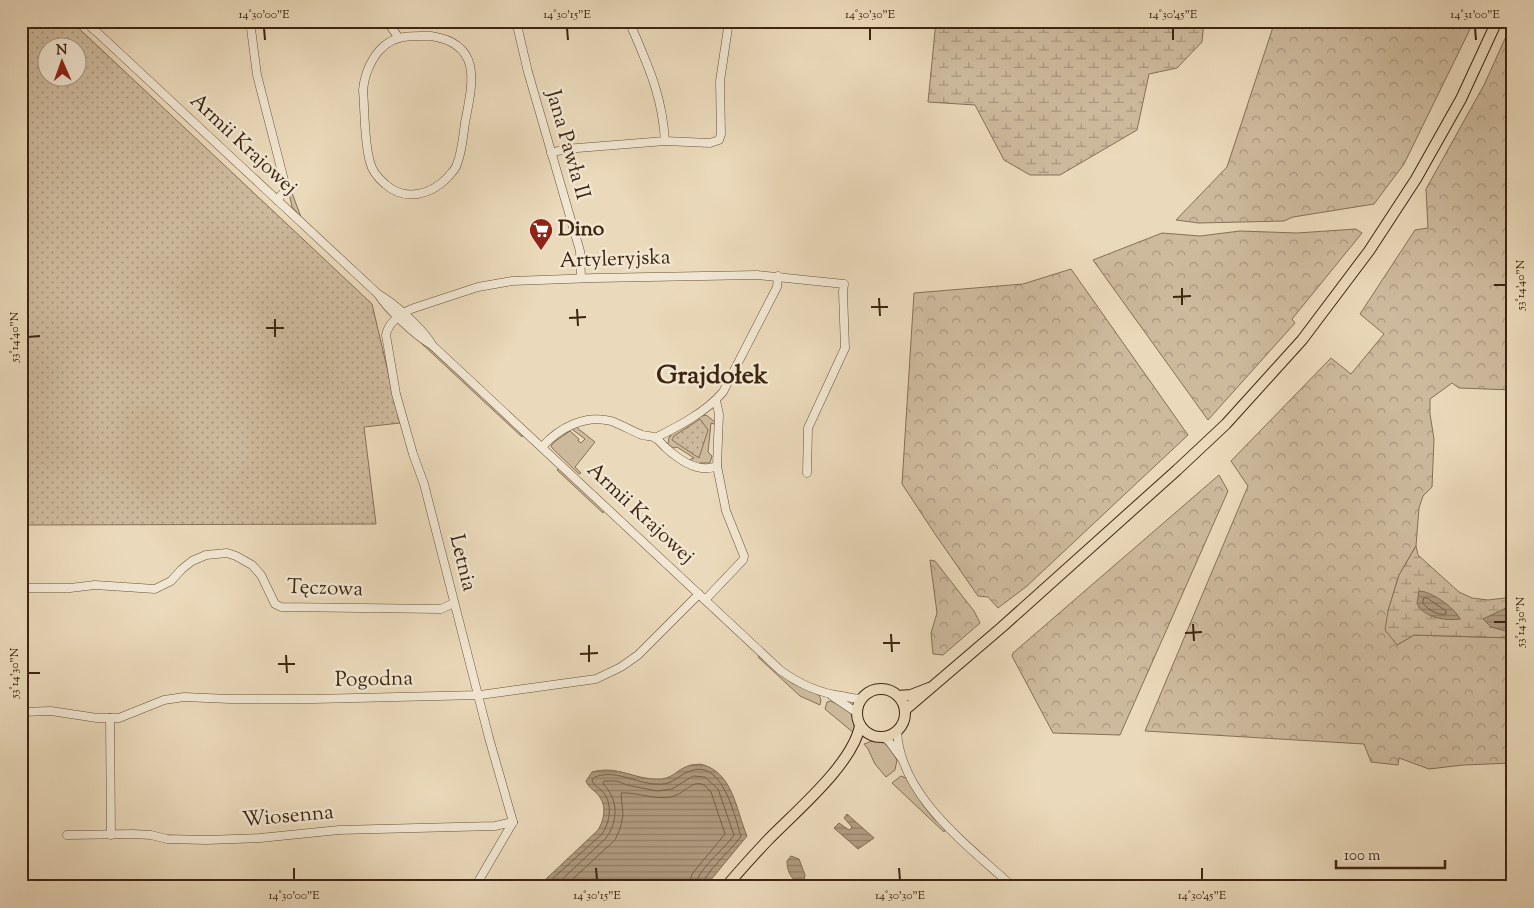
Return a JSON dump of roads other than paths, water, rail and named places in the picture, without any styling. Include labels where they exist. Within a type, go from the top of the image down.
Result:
[{"type":"main road","points":[[904,710],[958,666],[1177,470],[1232,417],[1302,340],[1370,251],[1416,179],[1461,99],[1497,21]]},
{"type":"main road","points":[[898,696],[911,695],[930,688]]},
{"type":"main road","points":[[880,689],[898,696],[904,710],[903,722],[897,731],[883,738],[872,736],[860,726],[856,712],[862,698],[872,691],[880,689]]},
{"type":"main road","points":[[849,752],[860,726]]},
{"type":"main road","points":[[726,887],[766,842],[818,790],[849,752],[872,736]]},
{"type":"street","name":"Armii Krajowej","points":[[85,21],[378,294],[384,303],[427,336],[432,345],[788,676],[809,688],[832,696],[853,699],[862,698]]},
{"type":"street","points":[[93,28],[100,21]]},
{"type":"street","points":[[250,21],[257,76],[285,184],[284,192],[278,200]]},
{"type":"street","points":[[390,21],[391,27],[399,38]]},
{"type":"street","name":"Jana Pawła II","points":[[516,21],[528,72],[580,251],[581,278]]},
{"type":"street","points":[[629,21],[659,96],[663,118],[664,141]]},
{"type":"street","points":[[551,153],[566,149],[664,141],[710,143],[719,140],[721,134],[720,81],[729,21]]},
{"type":"street","points":[[431,36],[452,42],[465,55],[472,75],[472,85],[457,164],[442,184],[432,190],[416,195],[398,193],[390,189],[376,174],[371,166],[368,154],[363,90],[364,80],[372,60],[379,51],[399,38],[431,36]]},
{"type":"street","name":"Artyleryjska","points":[[401,315],[414,308],[478,287],[512,281],[684,276],[778,276],[844,284],[845,348],[808,428],[807,473]]},
{"type":"street","points":[[655,438],[716,400],[723,392],[777,287],[778,276]]},
{"type":"street","name":"Letnia","points":[[401,315],[386,332],[396,394],[413,454],[424,484],[480,696],[491,745],[513,822]]},
{"type":"street","points":[[702,597],[743,560],[744,556],[726,512],[717,466],[719,414],[716,400]]},
{"type":"street","points":[[542,447],[549,440],[575,423],[592,419],[612,422],[655,438],[677,457],[693,465],[709,470],[717,466]]},
{"type":"street","name":"Tęczowa","points":[[21,588],[70,588],[95,585],[155,589],[171,581],[192,561],[206,555],[227,553],[252,565],[261,575],[275,604],[281,608],[441,609],[454,603]]},
{"type":"street","name":"Pogodna","points":[[21,712],[51,711],[97,718],[119,718],[164,700],[184,697],[314,699],[480,696],[596,679],[621,667],[638,655],[702,597]]},
{"type":"street","name":"Armii Krajowej","points":[[832,696],[856,712]]},
{"type":"street","points":[[110,718],[111,835]]},
{"type":"street","points":[[897,731],[902,759]]},
{"type":"street","points":[[883,738],[888,740],[902,759],[918,791],[930,808],[1013,887]]},
{"type":"street","points":[[475,887],[513,822]]},
{"type":"street","name":"Wiosenna","points":[[67,835],[150,835],[182,840],[214,840],[260,838],[339,830],[495,826],[513,822]]},
{"type":"water","points":[[1419,591],[1430,594],[1442,601],[1460,619],[1442,619],[1424,612],[1417,603]]},
{"type":"water","points":[[1506,608],[1513,608],[1513,633],[1491,627],[1483,619]]},
{"type":"water","points":[[700,764],[711,768],[726,783],[732,793],[747,836],[705,887],[542,887],[545,880],[600,826],[604,813],[602,800],[586,781],[592,772],[609,770],[640,777],[662,779],[689,765]]},
{"type":"water","points":[[847,814],[874,838],[858,849],[834,828],[839,823],[849,830],[852,827],[844,818]]},
{"type":"water","points":[[791,856],[799,859],[805,875],[804,880],[797,882],[789,873],[787,861]]},
{"type":"place","name":"Dino","points":[[541,251]]},
{"type":"district","name":"Grajdołek","points":[[712,376]]}]
